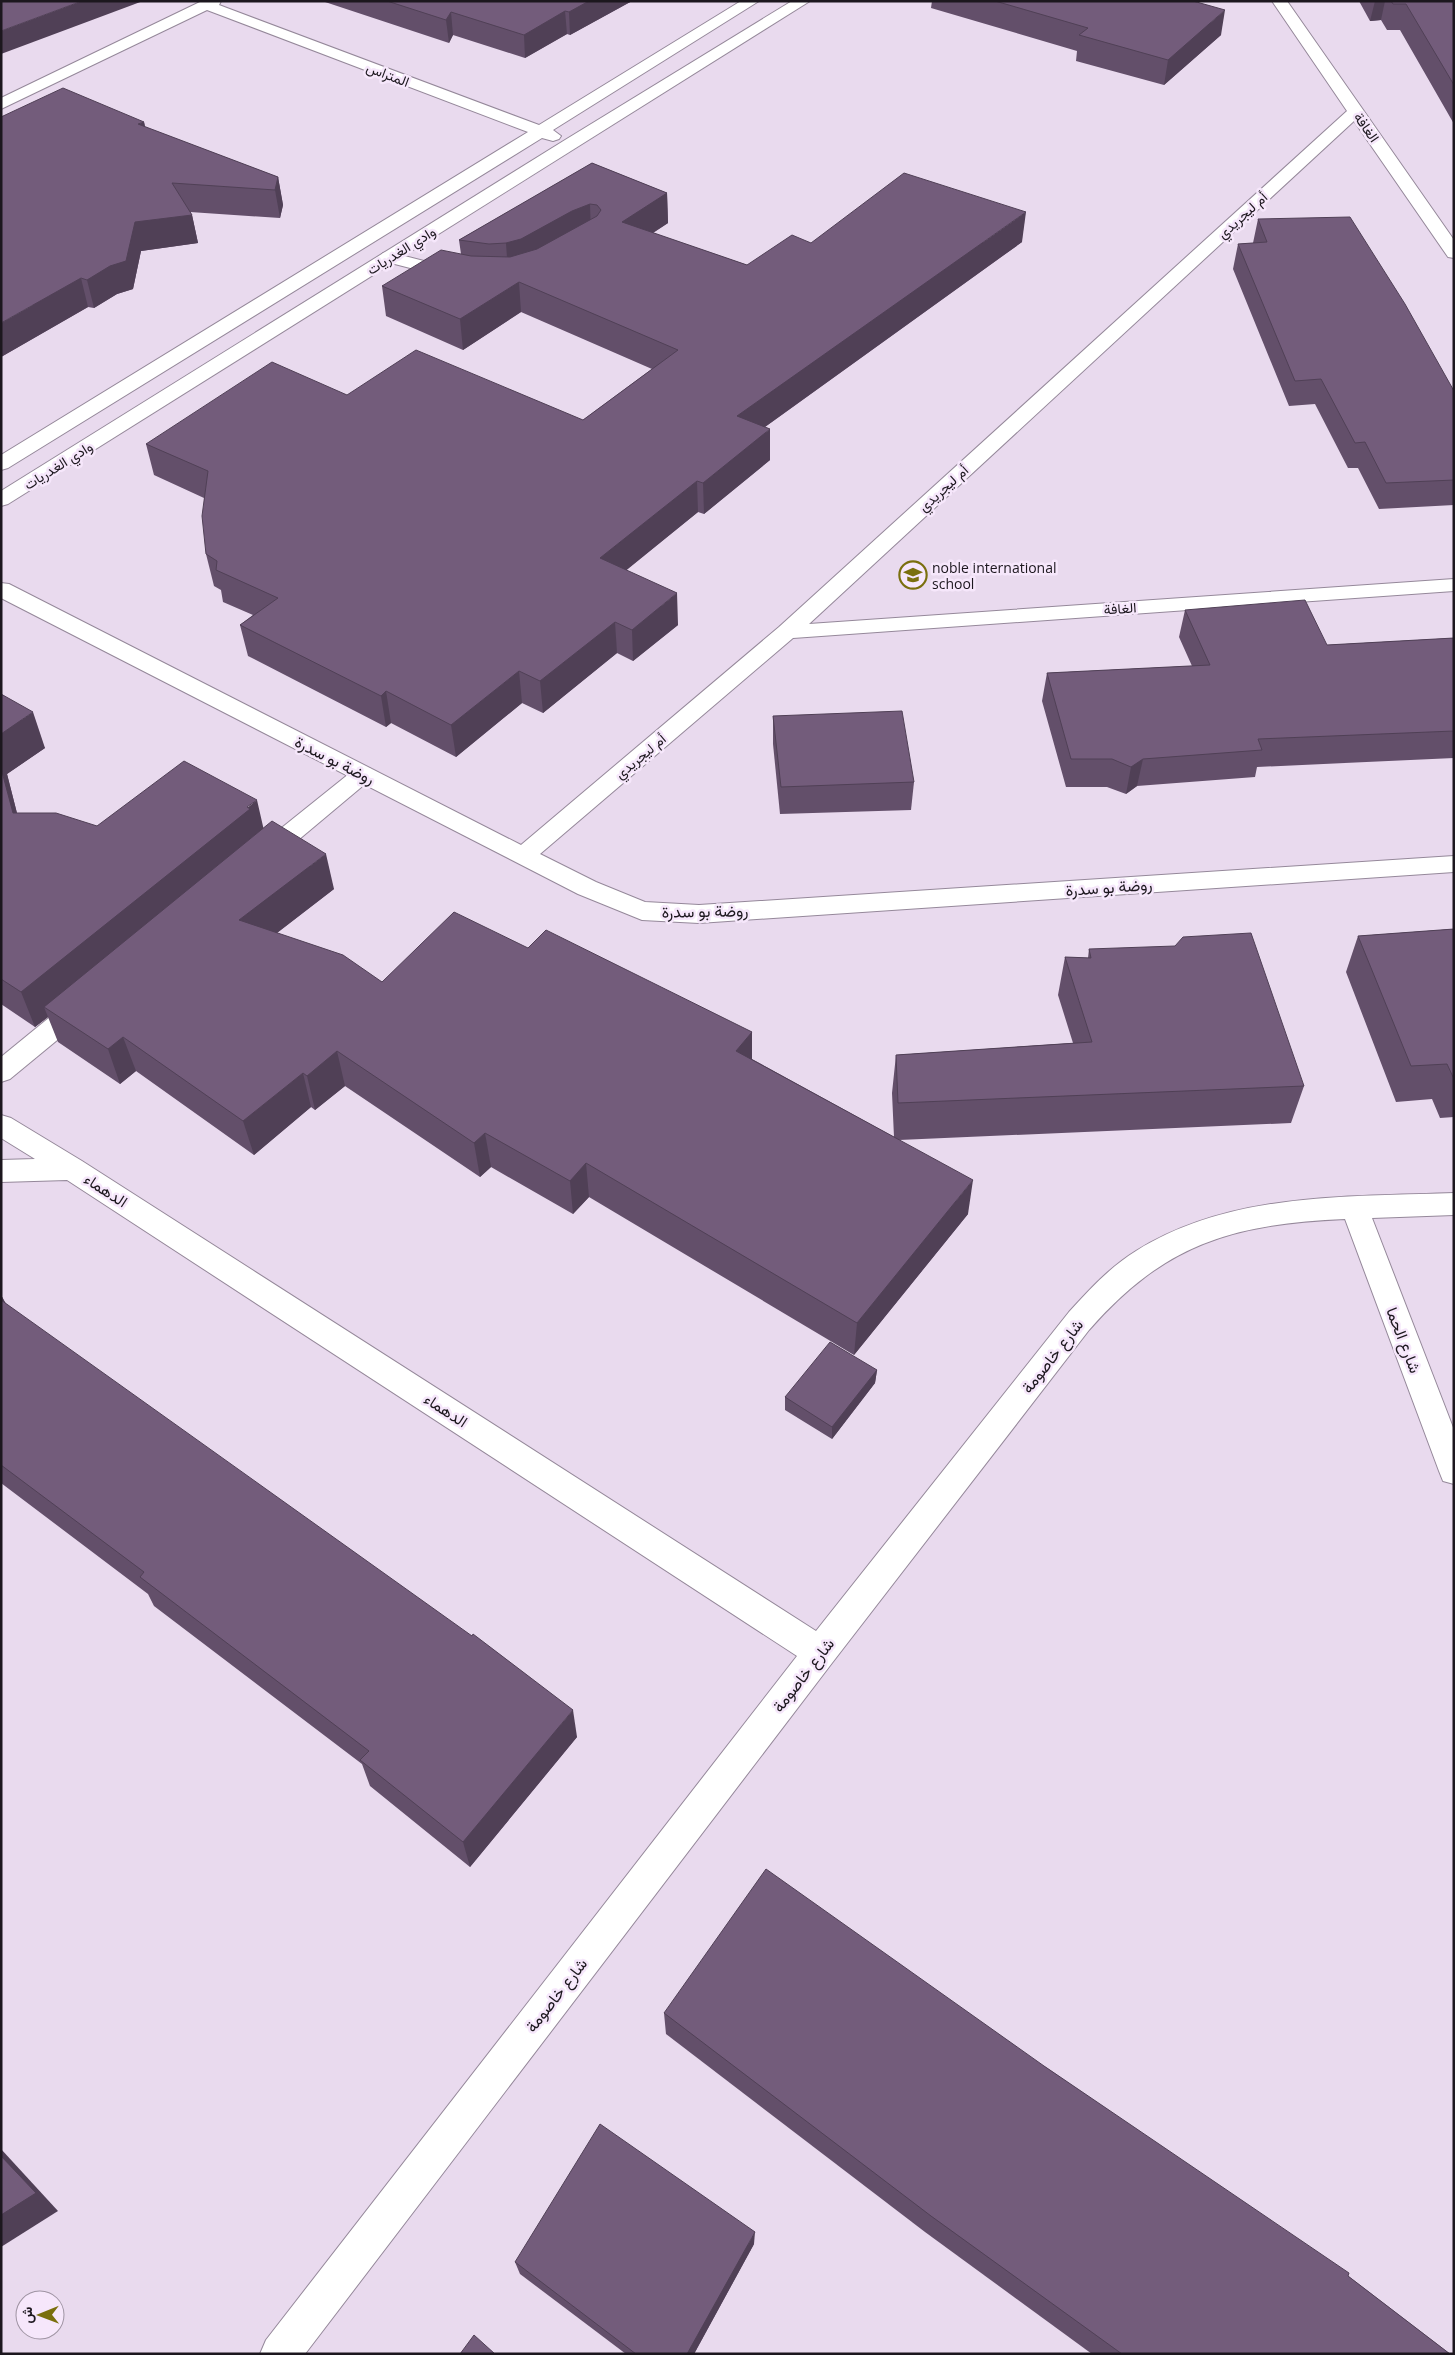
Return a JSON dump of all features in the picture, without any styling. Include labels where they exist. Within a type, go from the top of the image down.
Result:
[{"type":"street","name":"وادي الغدريات","points":[[1,464],[752,1]]},
{"type":"street","name":"وادي الغدريات","points":[[1,500],[571,143],[803,1]]},
{"type":"street","name":"الغافة","points":[[1279,1],[1454,253]]},
{"type":"street","name":"المتراس","points":[[1,104],[210,3],[571,143]]},
{"type":"street","name":"أم ليجريدي","points":[[523,856],[787,632],[1356,111]]},
{"type":"street","points":[[389,257],[469,278]]},
{"type":"street","name":"الغافة","points":[[787,632],[1454,585]]},
{"type":"street","name":"روضة بو سدرة","points":[[1,589],[523,856],[587,888],[642,911],[698,914],[1454,864]]},
{"type":"street","points":[[247,869],[363,774]]},
{"type":"street","points":[[1,1072],[101,990]]},
{"type":"street","name":"الدهماء","points":[[1,1125],[820,1652]]},
{"type":"street","name":"الدهماء","points":[[1,1171],[72,1169]]},
{"type":"street","name":"شارع خاصومة","points":[[280,2354],[820,1652],[1079,1321],[1105,1291],[1147,1258],[1192,1235],[1252,1217],[1297,1212],[1454,1204]]},
{"type":"street","name":"شارع الحما","points":[[1355,1209],[1454,1471]]},
{"type":"building","points":[[1,1],[82,1],[1,31]]},
{"type":"building","points":[[387,1],[589,1],[569,12],[565,11],[524,35],[451,12],[446,20]]},
{"type":"building","points":[[995,1],[1193,1],[1225,10],[1168,60],[1079,35],[1088,28]]},
{"type":"building","points":[[1391,1],[1454,1],[1454,85],[1406,4],[1393,4]]},
{"type":"building","points":[[63,88],[144,122],[138,124],[278,177],[275,190],[172,183],[192,215],[135,222],[126,261],[110,266],[87,280],[81,278],[1,323],[1,117]]},
{"type":"building","points":[[592,163],[667,193],[622,222],[747,265],[792,235],[811,243],[904,173],[1026,212],[737,416],[770,429],[703,483],[697,481],[600,558],[677,593],[632,630],[615,622],[540,681],[519,671],[451,725],[386,691],[381,696],[240,625],[278,598],[216,570],[217,561],[206,554],[202,516],[208,471],[146,444],[272,362],[347,395],[416,350],[583,420],[678,350],[519,282],[460,319],[382,286],[441,250],[471,256],[510,257],[537,249],[597,216],[601,210],[597,205],[590,204],[572,211],[521,239],[506,243],[489,244],[459,240]]},
{"type":"building","points":[[1350,217],[1405,304],[1454,391],[1454,480],[1386,483],[1365,442],[1355,443],[1321,379],[1295,381],[1238,244],[1267,242],[1258,219]]},
{"type":"building","points":[[1305,600],[1327,645],[1454,638],[1454,731],[1258,739],[1262,750],[1143,759],[1131,767],[1112,759],[1071,759],[1047,673],[1210,665],[1185,610]]},
{"type":"building","points":[[1,694],[33,712],[1,734]]},
{"type":"building","points":[[902,711],[914,782],[781,787],[773,716]]},
{"type":"building","points":[[184,761],[257,800],[247,807],[250,809],[21,992],[1,979],[1,768],[13,813],[56,813],[97,826]]},
{"type":"building","points":[[272,821],[326,854],[239,920],[343,955],[382,982],[454,912],[528,948],[546,930],[752,1032],[736,1051],[973,1180],[857,1323],[586,1163],[570,1181],[485,1133],[474,1143],[337,1051],[307,1076],[303,1073],[243,1121],[123,1037],[108,1049],[44,1007]]},
{"type":"building","points":[[1454,929],[1454,1079],[1447,1064],[1411,1066],[1358,936]]},
{"type":"building","points":[[1251,933],[1304,1086],[898,1103],[896,1055],[1092,1042],[1065,957],[1091,958],[1089,949],[1175,946],[1183,937]]},
{"type":"building","points":[[1,1300],[472,1636],[473,1634],[573,1710],[463,1842],[360,1760],[369,1751],[140,1577],[144,1572],[1,1465]]},
{"type":"building","points":[[830,1342],[877,1370],[832,1427],[785,1397]]},
{"type":"building","points":[[766,1869],[1044,2066],[1349,2273],[1348,2276],[1450,2354],[1122,2354],[931,2216],[664,2013]]},
{"type":"building","points":[[600,2124],[755,2232],[687,2354],[636,2354],[515,2262]]},
{"type":"building","points":[[1,2156],[36,2193],[1,2215]]},
{"type":"building","points":[[474,2335],[495,2354],[460,2354]]},
{"type":"place","name":"noble international school","points":[[913,575]]}]
